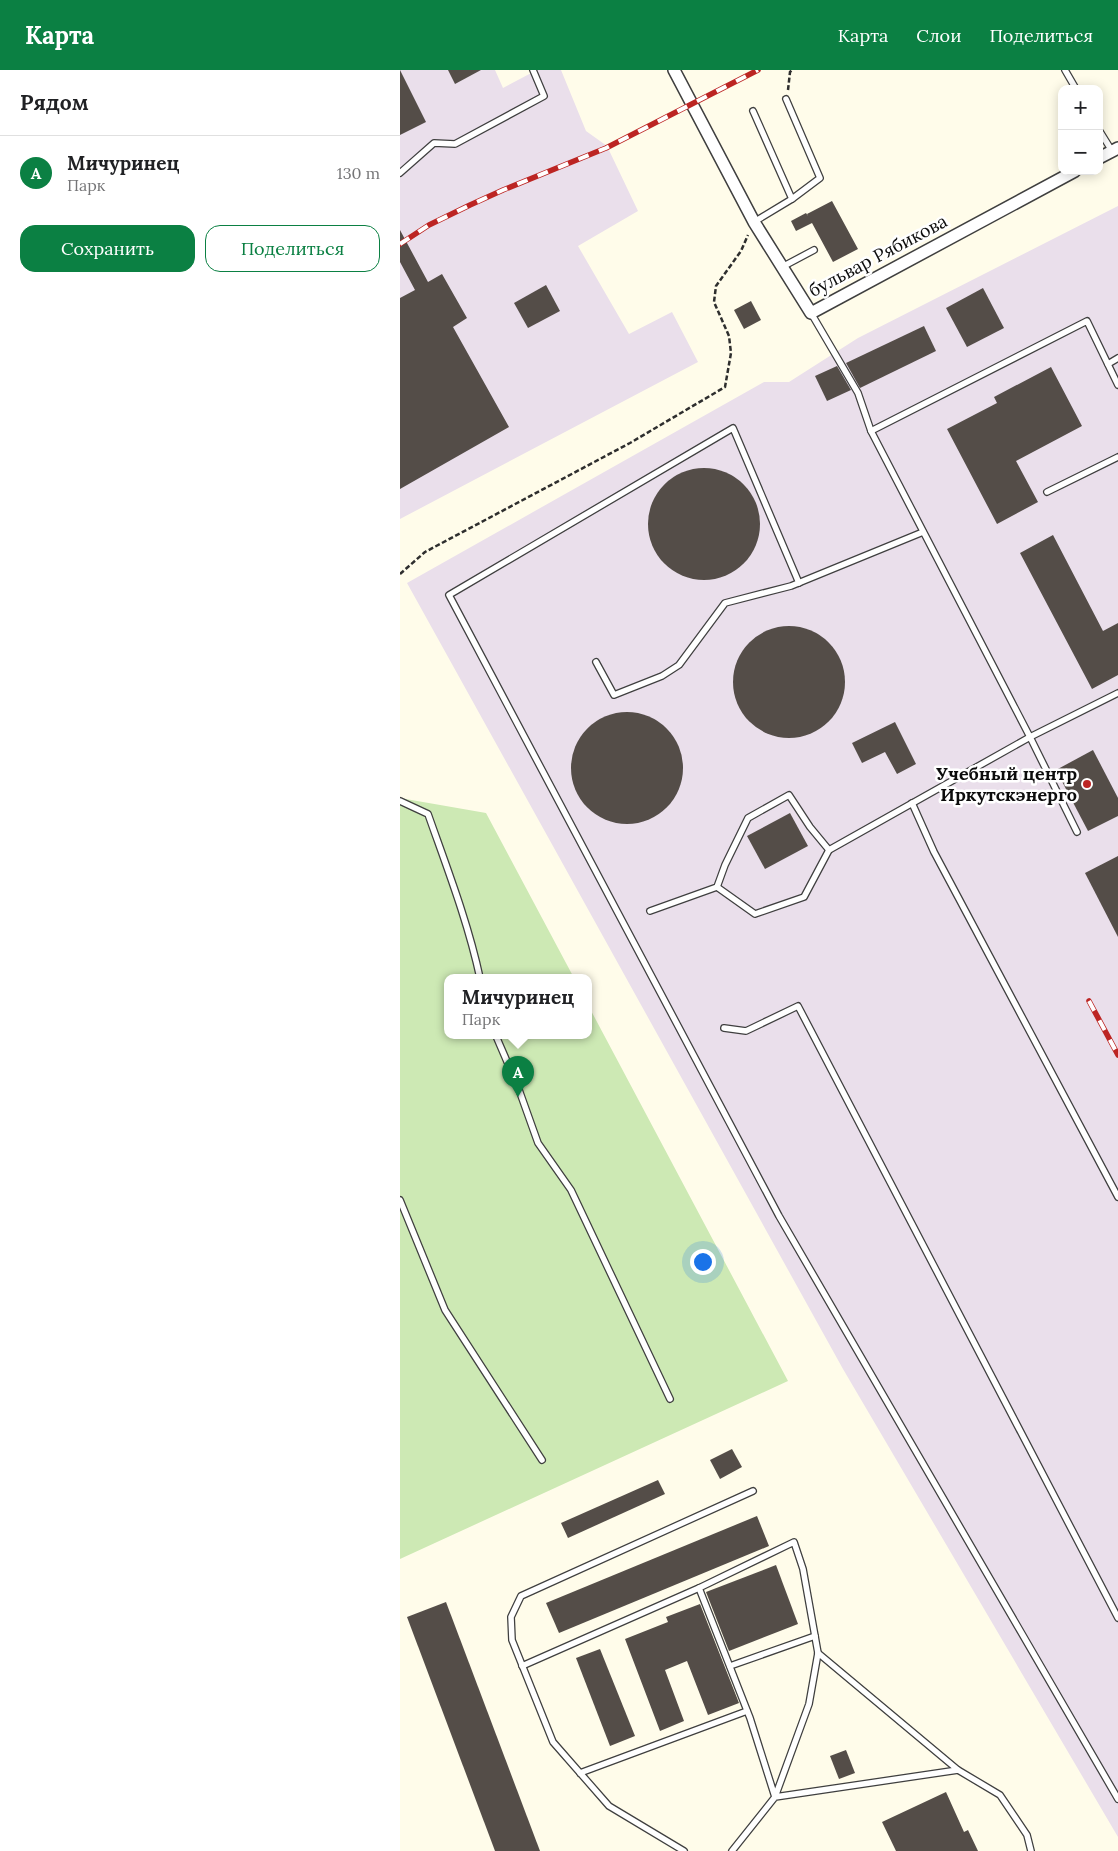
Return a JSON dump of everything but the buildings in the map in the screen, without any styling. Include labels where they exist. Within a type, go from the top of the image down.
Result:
[{"type":"street","name":"бульвар Рябикова","points":[[674,70],[754,222],[811,312],[1068,175]]},
{"type":"street","points":[[1103,156],[1115,150]]},
{"type":"lane","points":[[400,173],[434,143],[455,144],[544,96],[532,70]]},
{"type":"lane","points":[[1065,70],[1074,85]]},
{"type":"lane","points":[[754,222],[792,199],[820,178],[786,99]]},
{"type":"lane","points":[[753,111],[792,199]]},
{"type":"lane","points":[[1103,135],[1115,150]]},
{"type":"lane","points":[[782,267],[814,250]]},
{"type":"lane","points":[[811,312],[858,393],[871,431],[1030,737],[1076,832]]},
{"type":"lane","points":[[871,431],[1086,320],[1118,384]]},
{"type":"lane","points":[[1108,364],[1118,358]]},
{"type":"lane","points":[[799,583],[733,428],[449,595],[779,1216],[1118,1799]]},
{"type":"lane","points":[[1047,492],[1118,458]]},
{"type":"lane","points":[[596,662],[614,695],[662,676],[679,665],[725,603],[799,583],[923,532]]},
{"type":"lane","points":[[717,887],[755,914],[804,897],[829,850],[1030,737],[1118,693]]},
{"type":"lane","points":[[650,911],[717,887],[748,818],[789,795],[810,827],[829,850]]},
{"type":"lane","points":[[400,800],[428,814],[453,884],[476,957],[479,974]]},
{"type":"lane","points":[[912,803],[934,852],[1118,1197]]},
{"type":"lane","points":[[724,1028],[746,1031],[798,1006],[1118,1618]]},
{"type":"lane","points":[[497,1039],[518,1086],[538,1143],[571,1190],[670,1399]]},
{"type":"lane","points":[[400,1200],[445,1310],[542,1460]]},
{"type":"lane","points":[[684,1851],[609,1806],[553,1742],[512,1640],[512,1617],[521,1596],[753,1491]]},
{"type":"lane","points":[[522,1666],[699,1588],[794,1542],[804,1569],[818,1653],[809,1704],[775,1797],[732,1851]]},
{"type":"lane","points":[[699,1588],[747,1711],[775,1797]]},
{"type":"lane","points":[[730,1666],[815,1636]]},
{"type":"lane","points":[[818,1653],[958,1770],[1000,1795],[1027,1835],[1030,1851]]},
{"type":"lane","points":[[580,1773],[747,1711]]},
{"type":"lane","points":[[775,1797],[958,1770]]},
{"type":"path","points":[[786,99],[790,72],[792,70]]},
{"type":"path","points":[[400,574],[425,552],[630,443],[725,387],[731,353],[729,336],[714,302],[716,286],[741,252],[754,222]]},
{"type":"shaded area","points":[[400,70],[495,70],[503,88],[537,70],[561,70],[586,131],[607,146],[638,211],[578,246],[629,334],[672,312],[698,362],[400,519]]},
{"type":"shaded area","points":[[1118,206],[1118,1837],[843,1369],[407,583],[764,382],[789,382],[858,338]]},
{"type":"green space","points":[[400,798],[486,813],[572,974],[444,974],[444,1039],[592,1039],[592,1013],[788,1381],[400,1559]]},
{"type":"railway","points":[[400,244],[429,225],[470,205],[606,148],[758,70]]},
{"type":"railway","points":[[1089,1001],[1118,1055]]},
{"type":"place","name":"Учебный центр Иркутскэнерго","points":[[1087,784]]},
{"type":"place","name":"Мичуринец","points":[[518,1097]]}]
